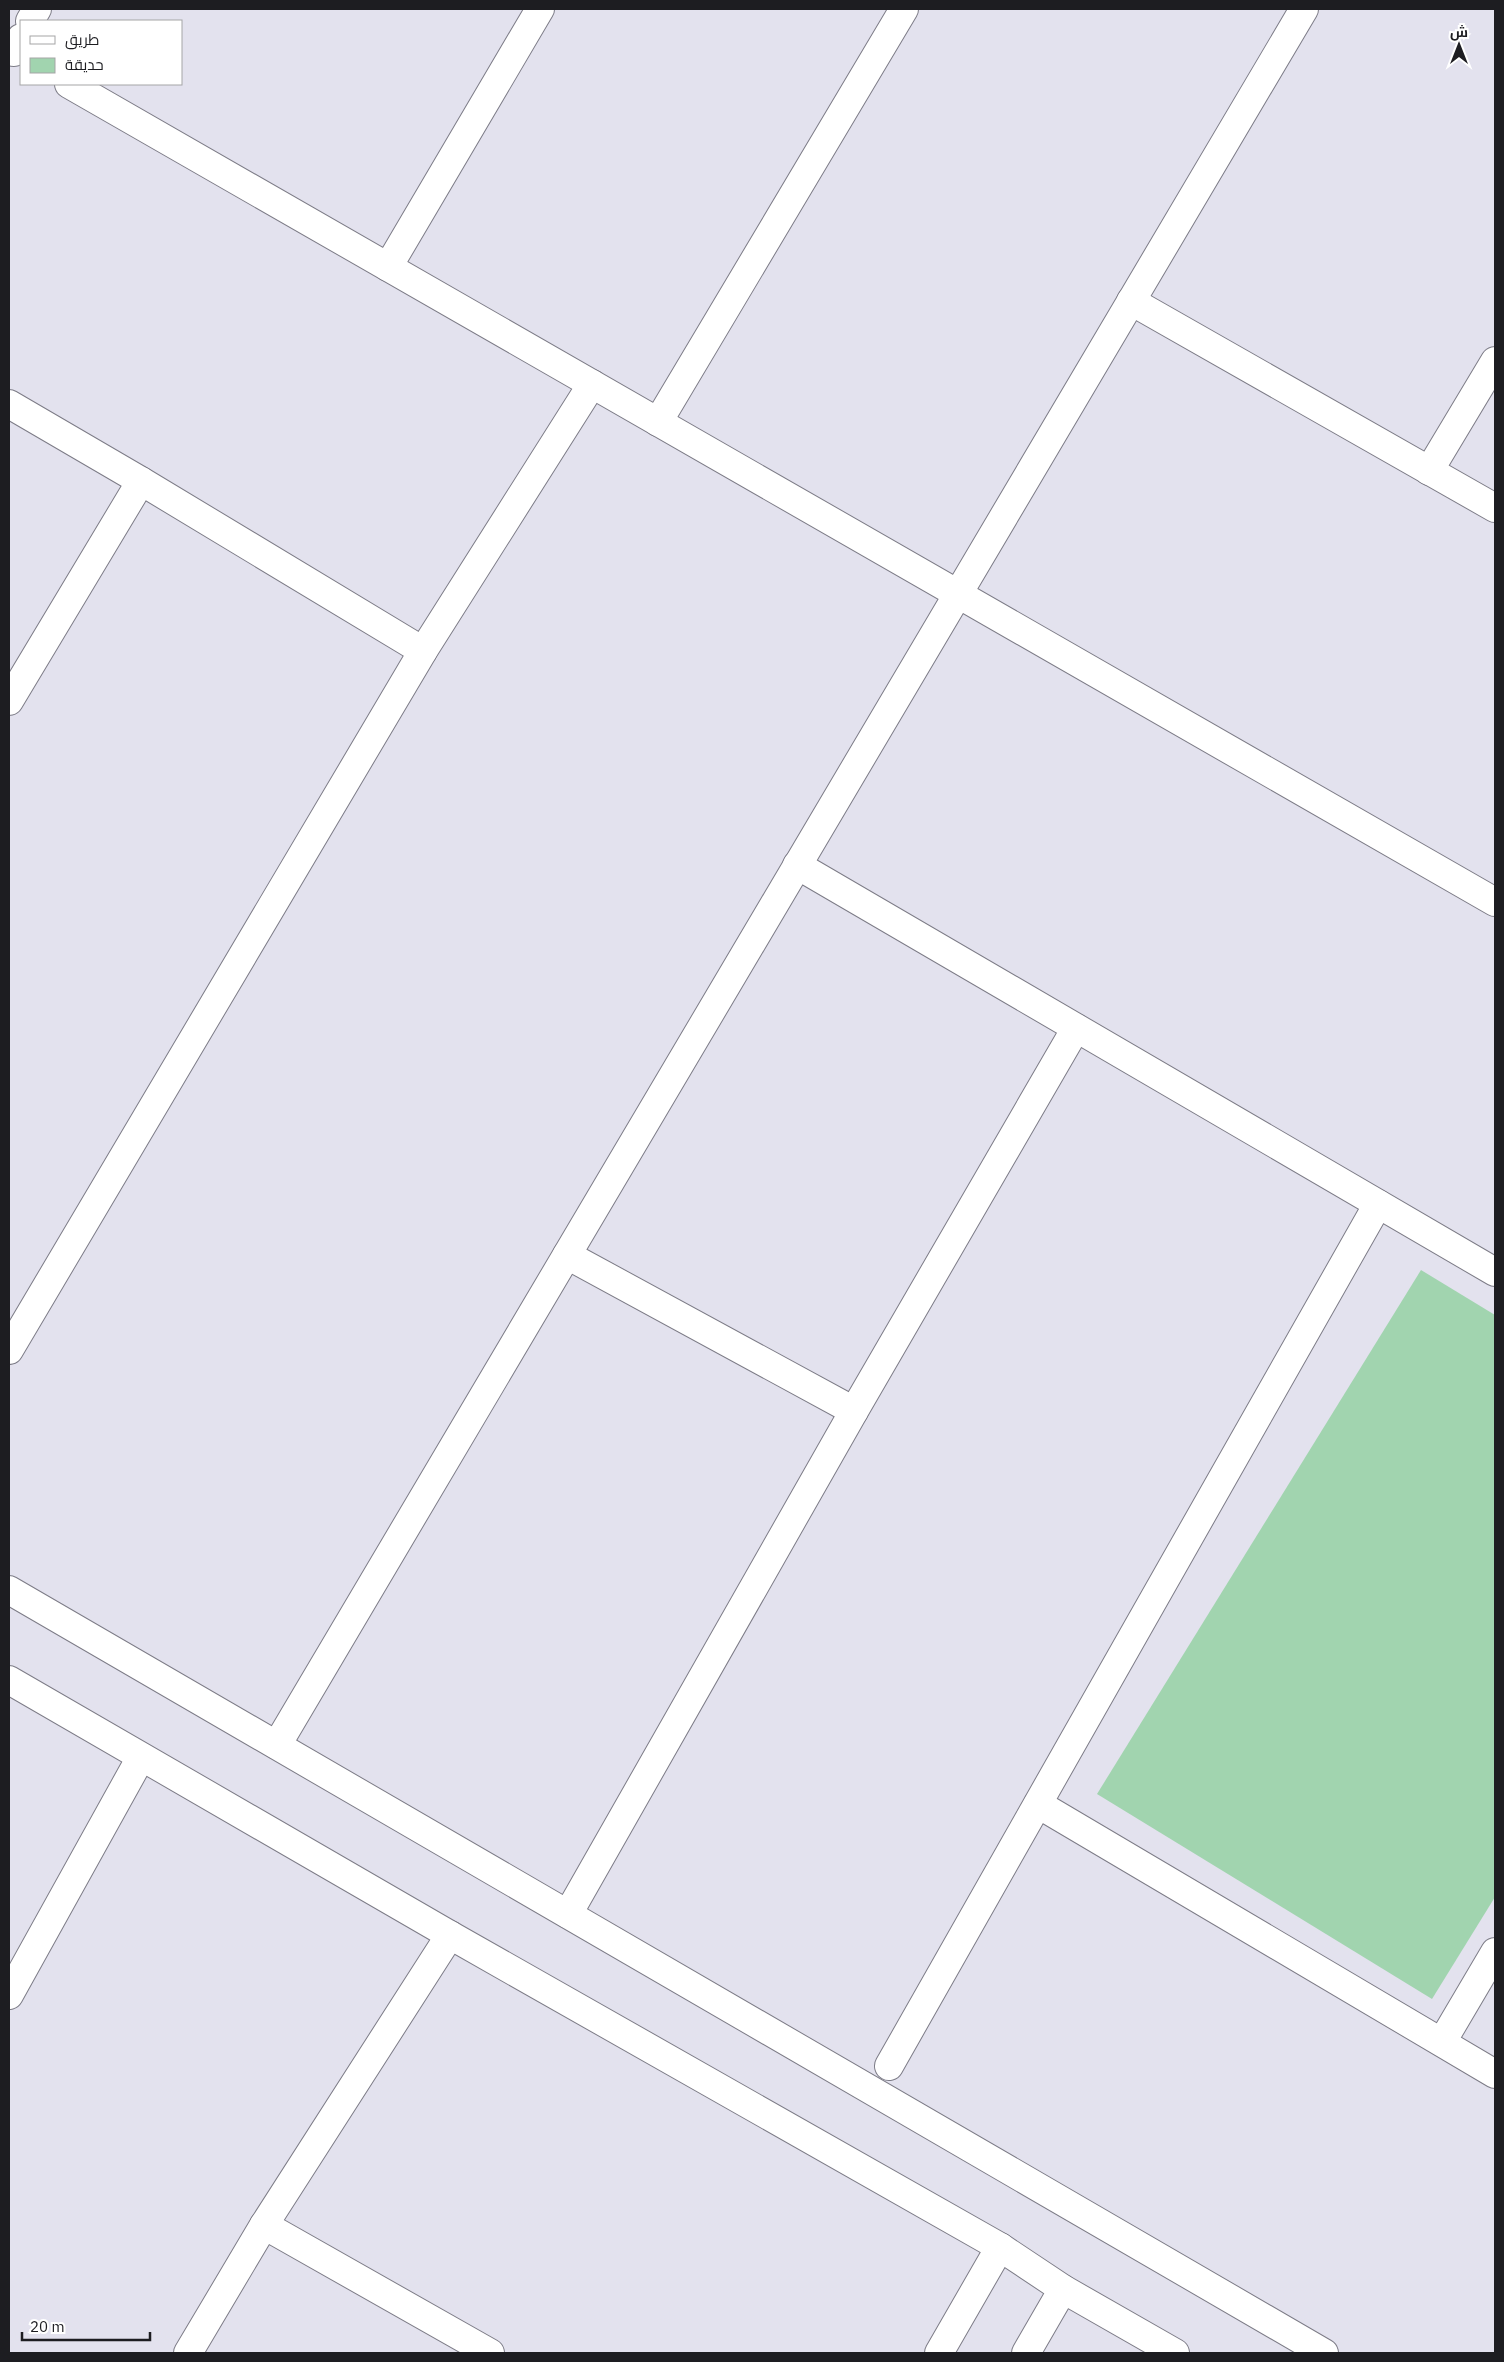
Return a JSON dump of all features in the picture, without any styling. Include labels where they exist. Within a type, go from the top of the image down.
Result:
[{"type":"street","points":[[31,20],[37,9]]},
{"type":"street","points":[[388,267],[540,9]]},
{"type":"street","points":[[658,422],[904,9]]},
{"type":"street","points":[[277,1744],[1304,9]]},
{"type":"street","points":[[71,85],[1495,902]]},
{"type":"street","points":[[1131,301],[1495,508]]},
{"type":"street","points":[[1429,471],[1495,361]]},
{"type":"street","points":[[9,1350],[423,651],[592,384]]},
{"type":"street","points":[[9,404],[141,481],[423,651]]},
{"type":"street","points":[[9,701],[141,481]]},
{"type":"street","points":[[797,865],[1495,1272]]},
{"type":"street","points":[[568,1914],[854,1411],[1076,1028]]},
{"type":"street","points":[[889,2066],[1378,1204]]},
{"type":"street","points":[[567,1255],[854,1411]]},
{"type":"street","points":[[9,1590],[1324,2353]]},
{"type":"street","points":[[9,1680],[450,1935],[1000,2247],[1063,2289],[1175,2353]]},
{"type":"street","points":[[9,1995],[141,1757]]},
{"type":"street","points":[[1038,1804],[1495,2074]]},
{"type":"street","points":[[188,2353],[264,2226],[450,1935]]},
{"type":"street","points":[[1442,2042],[1495,1952]]},
{"type":"street","points":[[264,2226],[490,2353]]},
{"type":"street","points":[[939,2353],[1000,2247]]},
{"type":"street","points":[[1026,2353],[1063,2289]]},
{"type":"green space","points":[[1421,1270],[1495,1315],[1495,1897],[1432,1999],[1097,1794]]}]
